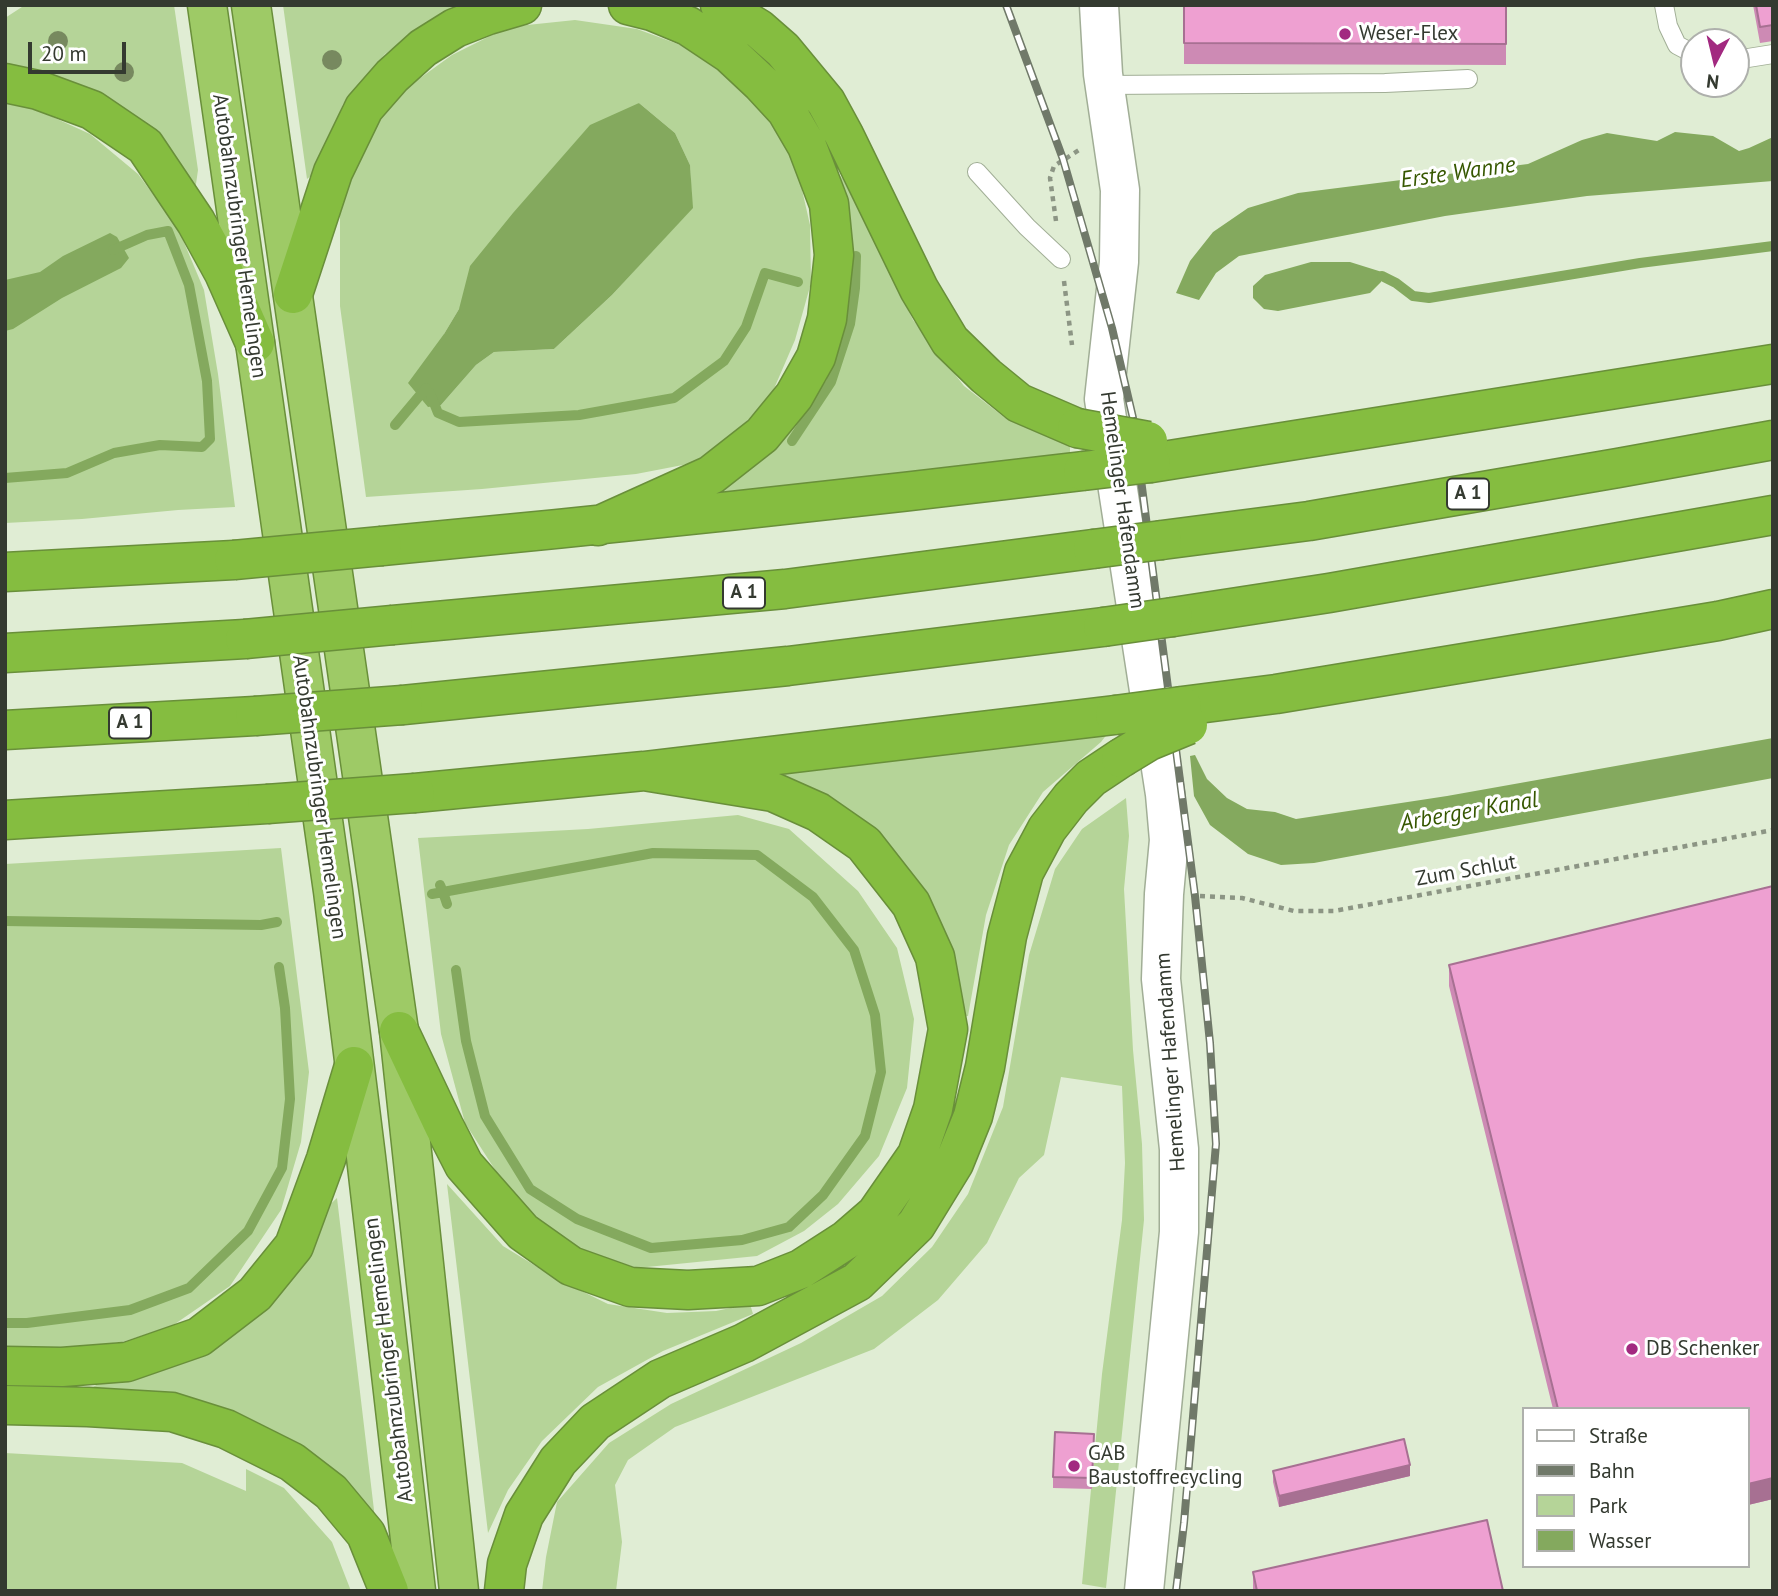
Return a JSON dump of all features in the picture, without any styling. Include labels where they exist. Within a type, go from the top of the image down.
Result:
[{"type":"highway","name":"Autobahnzubringer Hemelingen","points":[[206,5],[333,891],[416,1591]]},
{"type":"highway","name":"Autobahnzubringer Hemelingen","points":[[251,5],[399,1031],[459,1591]]},
{"type":"highway","points":[[293,294],[333,172],[364,108],[392,76],[423,48],[455,28],[523,5]]},
{"type":"highway","points":[[597,526],[710,475],[762,435],[794,396],[816,357],[827,319],[834,255],[828,204],[807,146],[786,110],[730,54],[688,26],[652,11],[628,5]]},
{"type":"highway","points":[[720,5],[759,29],[783,50],[827,102],[919,289],[950,341],[986,376],[1019,402],[1077,428],[1150,452]]},
{"type":"highway","points":[[5,83],[38,90],[92,110],[145,146],[196,222],[224,273],[255,343]]},
{"type":"highway","points":[[5,572],[234,560],[832,501],[1083,471],[1150,452],[1217,453],[1773,364]]},
{"type":"highway","name":"A 1","points":[[5,653],[245,639],[785,589],[1309,521],[1773,440]]},
{"type":"highway","name":"A 1","points":[[5,730],[403,705],[788,666],[1103,627],[1356,589],[1773,515]]},
{"type":"highway","points":[[5,820],[415,793],[644,771],[1115,715],[1185,715],[1276,694],[1718,621],[1773,609]]},
{"type":"highway","points":[[504,1591],[507,1564],[523,1515],[558,1461],[595,1422],[660,1379],[744,1343],[857,1282],[916,1225],[954,1163],[972,1116],[987,1056],[1007,936],[1024,872],[1047,829],[1091,778],[1185,715]]},
{"type":"highway","points":[[399,1031],[464,1165],[523,1232],[571,1266],[630,1287],[688,1290],[758,1286],[801,1269],[846,1240],[876,1214],[917,1155],[933,1109],[948,1028],[935,957],[911,904],[863,844],[818,812],[773,792],[644,771]]},
{"type":"highway","points":[[5,1366],[62,1367],[127,1362],[199,1337],[255,1294],[293,1246],[326,1159],[354,1066]]},
{"type":"highway","points":[[5,1405],[172,1412],[226,1429],[292,1462],[331,1492],[366,1534],[389,1591]]},
{"type":"street","name":"Hemelinger Hafendamm","points":[[1099,5],[1105,85],[1120,190],[1119,262],[1104,399],[1165,794],[1169,840],[1161,979],[1179,1149],[1179,1232],[1144,1591]]},
{"type":"lane","points":[[1664,5],[1668,26],[1680,47]]},
{"type":"lane","points":[[1750,58],[1773,54]]},
{"type":"lane","points":[[1105,85],[1385,83],[1468,79]]},
{"type":"lane","points":[[977,172],[1027,228],[1061,259]]},
{"type":"path","points":[[1063,159],[1054,166],[1050,178],[1073,351]]},
{"type":"path","name":"Zum Schlut","points":[[1164,894],[1242,898],[1294,911],[1334,911],[1773,830]]},
{"type":"green space","points":[[25,5],[174,5],[198,170],[195,191],[5,65],[5,18]]},
{"type":"green space","points":[[283,5],[462,5],[434,19],[385,54],[343,104],[318,170],[307,179]]},
{"type":"green space","points":[[575,20],[637,29],[686,47],[754,94],[777,127],[798,172],[810,225],[811,283],[795,340],[773,391],[728,443],[688,464],[636,474],[366,497],[340,306],[340,212],[359,155],[394,97],[452,55],[508,27]],"holes":[[[639,103],[675,133],[690,165],[692,208],[612,295],[554,349],[494,352],[476,365],[441,405],[444,334],[459,309]]]},
{"type":"green space","points":[[5,103],[33,108],[90,134],[138,174],[178,228],[204,290],[235,507],[5,523]]},
{"type":"green space","points":[[833,168],[843,179],[913,320],[964,386],[1004,417],[1070,446],[1070,454],[755,491],[716,492],[790,429]]},
{"type":"green space","points":[[1108,733],[1043,792],[1009,845],[986,915],[968,1016],[959,1017],[948,954],[778,773]]},
{"type":"green space","points":[[1126,798],[1129,836],[1124,889],[1133,1050],[1142,1144],[1144,1220],[1106,1588],[1082,1584],[1102,1374],[1122,1220],[1125,1163],[1122,1086],[1061,1077],[1044,1155],[1019,1178],[987,1243],[938,1300],[874,1349],[675,1427],[628,1460],[615,1485],[622,1542],[616,1591],[542,1591],[557,1502],[609,1443],[671,1404],[801,1343],[882,1296],[932,1247],[968,1194],[1003,1107],[1029,955],[1055,869],[1082,829]]},
{"type":"green space","points":[[738,815],[789,829],[858,891],[897,948],[914,1019],[907,1088],[879,1156],[838,1204],[804,1231],[757,1256],[637,1268],[582,1250],[519,1207],[465,1123],[441,1034],[418,838],[588,829]]},
{"type":"green space","points":[[281,848],[309,1072],[301,1142],[281,1210],[230,1286],[172,1326],[122,1342],[47,1350],[5,1349],[5,864]]},
{"type":"green space","points":[[447,1184],[503,1246],[557,1279],[608,1304],[667,1313],[716,1311],[750,1304],[753,1314],[663,1351],[598,1387],[542,1441],[508,1490],[488,1533]]},
{"type":"green space","points":[[337,1198],[376,1527],[333,1479],[85,1392],[98,1384],[146,1375]]},
{"type":"green space","points":[[5,1453],[182,1463],[246,1491],[246,1469],[284,1488],[332,1542],[351,1591],[5,1591]]},
{"type":"water","points":[[639,103],[675,133],[690,165],[693,208],[612,295],[554,349],[494,352],[476,365],[441,405],[428,407],[408,383],[459,309],[470,266],[590,125]]},
{"type":"water","name":"Erste Wanne","points":[[1675,132],[1713,136],[1739,151],[1773,137],[1773,181],[1587,196],[1445,216],[1239,256],[1216,273],[1199,300],[1176,293],[1190,261],[1213,232],[1248,208],[1298,193],[1528,164],[1582,140],[1607,133],[1657,141]]},
{"type":"water","points":[[110,233],[117,237],[129,258],[121,268],[5,331],[5,280],[40,272],[63,256]]},
{"type":"water","points":[[1311,262],[1350,262],[1382,272],[1381,282],[1370,293],[1278,311],[1264,309],[1253,298],[1253,286],[1265,275]]},
{"type":"water","name":"Arberger Kanal","points":[[1773,738],[1773,778],[1314,863],[1281,865],[1248,854],[1210,825],[1194,796],[1190,756],[1195,755],[1207,779],[1227,798],[1247,809],[1275,812],[1296,819],[1447,796]]},
{"type":"building","name":"Weser-Flex","points":[[1184,5],[1506,5],[1506,44],[1184,43]]},
{"type":"building","points":[[1756,5],[1773,5],[1773,25],[1760,27]]},
{"type":"building","points":[[1773,886],[1773,1478],[1750,1484],[1750,1407],[1558,1407],[1449,965]]},
{"type":"building","name":"GAB Baustoffrecycling","points":[[1055,1432],[1094,1434],[1092,1478],[1053,1477]]},
{"type":"building","points":[[1404,1439],[1410,1465],[1279,1496],[1273,1471]]},
{"type":"building","points":[[1487,1520],[1503,1591],[1257,1591],[1253,1572]]},
{"type":"waterway","points":[[5,478],[67,473],[114,453],[160,445],[202,447],[210,439],[207,381],[189,285],[168,231],[147,235],[113,250]]},
{"type":"waterway","points":[[1382,276],[1413,296],[1429,298],[1640,263],[1773,246]]},
{"type":"waterway","points":[[792,441],[831,382],[850,324],[856,256]]},
{"type":"waterway","points":[[430,393],[438,413],[459,422],[579,415],[674,398],[724,361],[746,327],[765,273],[798,282]]},
{"type":"waterway","points":[[395,425],[426,388]]},
{"type":"waterway","points":[[447,904],[443,892],[653,853],[757,855],[813,897],[854,950],[875,1015],[881,1072],[865,1136],[823,1195],[789,1227],[742,1240],[651,1248],[577,1219],[530,1189],[485,1116],[466,1041],[456,970]]},
{"type":"waterway","points":[[432,894],[443,892],[440,885]]},
{"type":"waterway","points":[[5,921],[261,925],[277,922]]},
{"type":"waterway","points":[[5,1323],[27,1323],[130,1310],[189,1288],[248,1231],[282,1168],[290,1099],[285,1008],[279,967]]},
{"type":"railway","points":[[1006,5],[1063,159],[1112,328],[1133,418],[1195,896],[1210,1043],[1216,1144],[1176,1591]]},
{"type":"place","name":"Weser-Flex","points":[[1345,34]]},
{"type":"place","name":"DB Schenker","points":[[1632,1349]]},
{"type":"place","name":"GAB Baustoffrecycling","points":[[1074,1466]]}]
